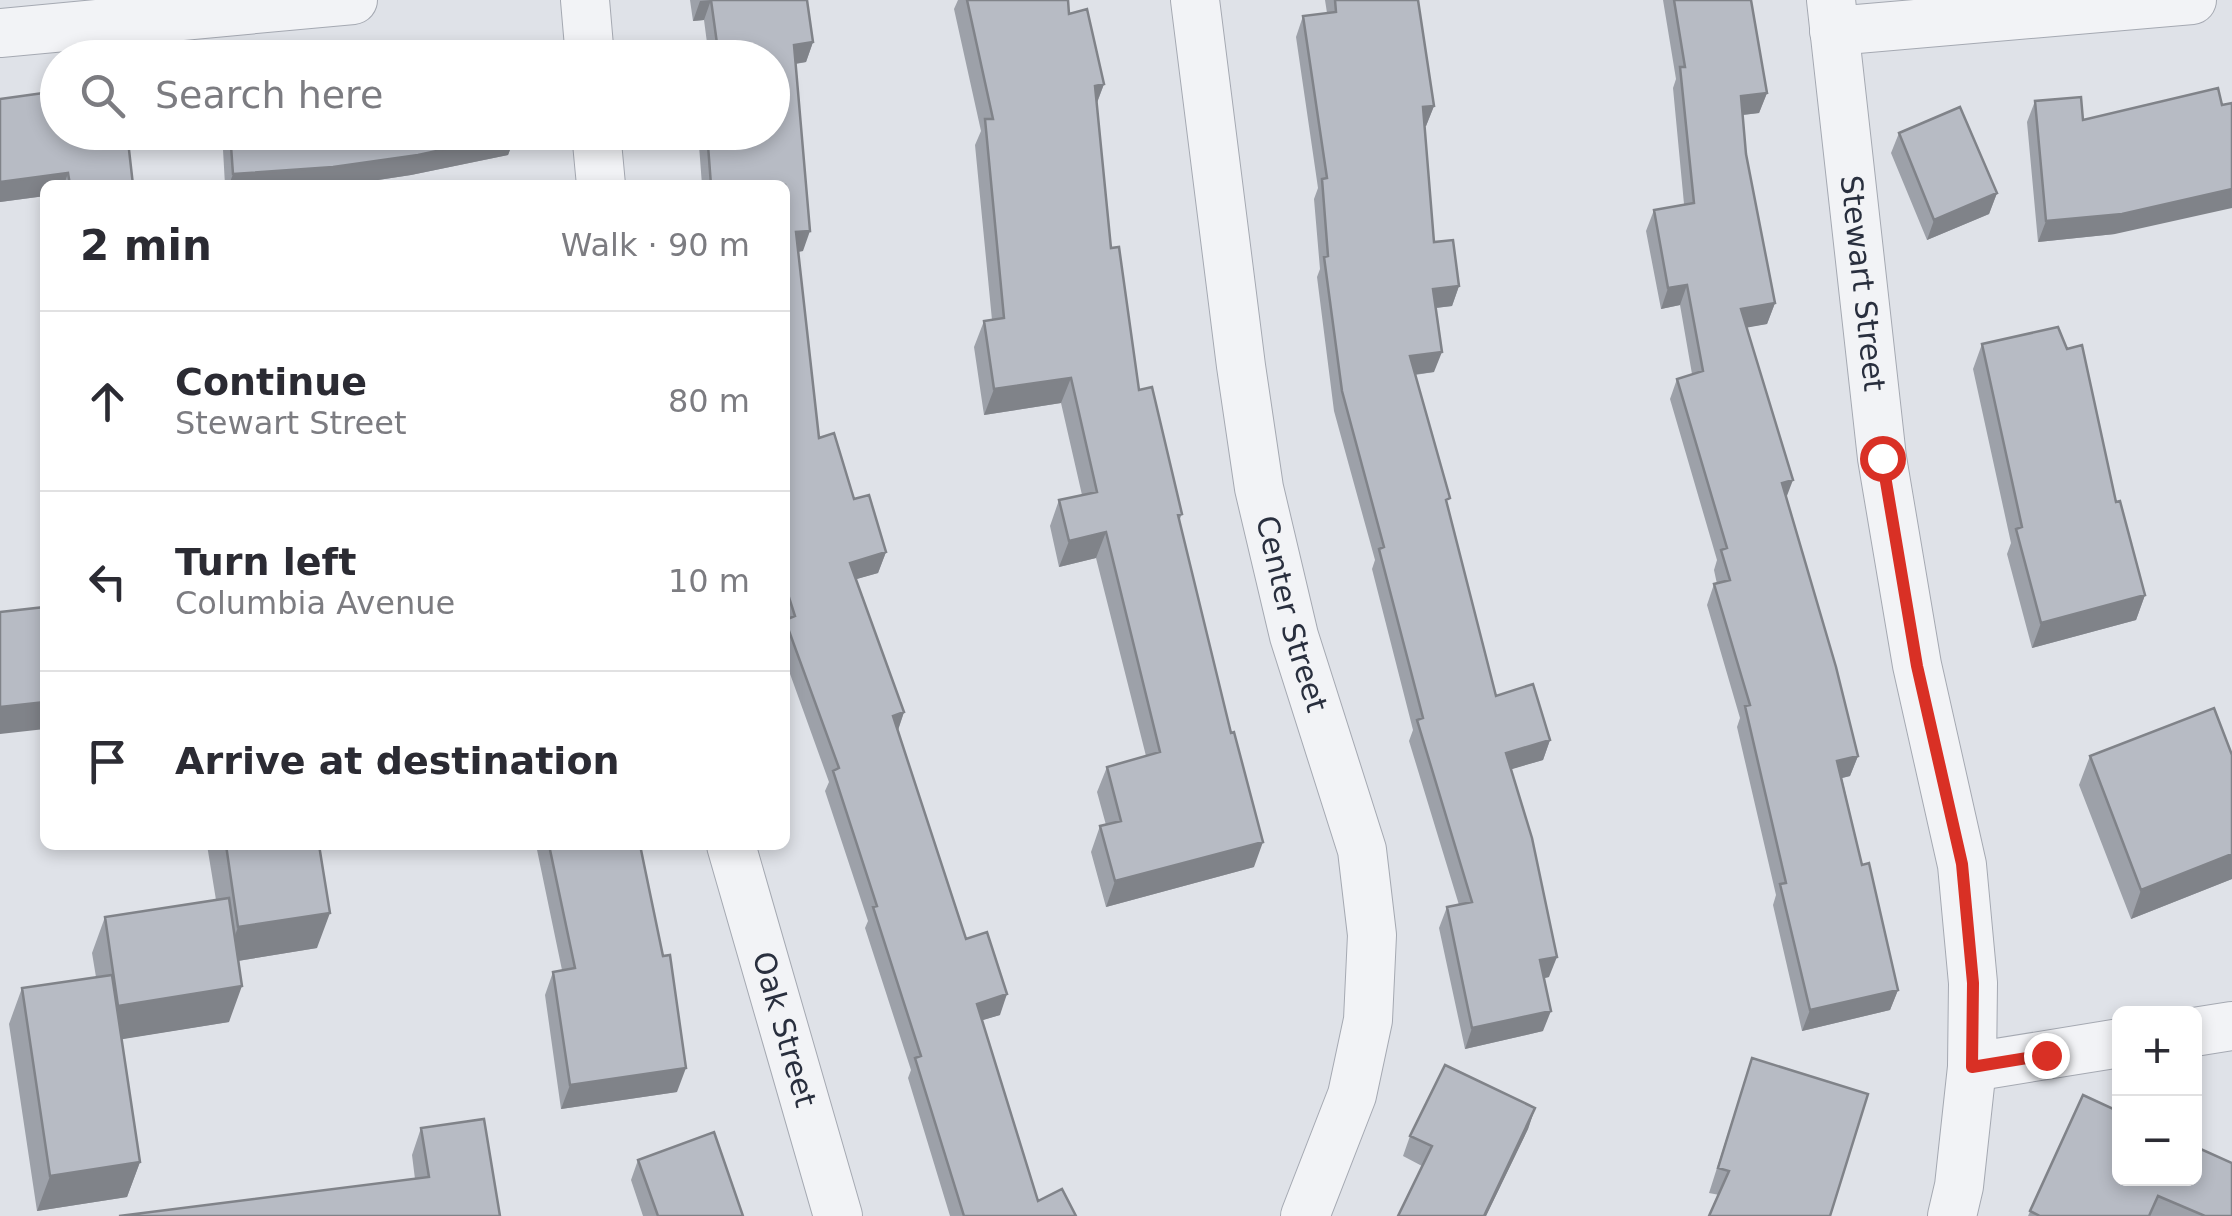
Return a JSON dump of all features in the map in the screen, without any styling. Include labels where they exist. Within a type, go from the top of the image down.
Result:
[{"type":"street","points":[[0,33],[353,0]]},
{"type":"street","points":[[584,0],[588,40]]},
{"type":"street","name":"Center Street","points":[[1195,0],[1259,488],[1294,636],[1362,850],[1372,935],[1368,1020],[1352,1095],[1305,1216]]},
{"type":"street","points":[[1832,15],[2192,0]]},
{"type":"street","name":"Stewart Street","points":[[1832,15],[1882,458],[1917,666],[1962,864],[1973,983],[1972,1067],[1952,1216]]},
{"type":"street","points":[[598,150],[601,180]]},
{"type":"street","name":"Oak Street","points":[[732,850],[838,1216]]},
{"type":"street","points":[[2202,1031],[2232,1026]]},
{"type":"street","points":[[1972,1067],[2112,1045]]},
{"type":"building","points":[[711,0],[807,0],[813,42],[794,45],[810,231],[796,232],[819,438],[834,433],[854,499],[869,495],[886,552],[850,563],[904,712],[893,716],[966,939],[987,932],[1007,994],[977,1004],[1038,1201],[1062,1189],[1076,1216],[964,1216],[915,1058],[921,1056],[833,771],[839,768],[790,634],[790,618],[795,616],[790,600],[790,180],[711,180],[708,150],[790,150],[790,40],[717,40]]},
{"type":"building","points":[[967,0],[1068,0],[1069,14],[1087,9],[1104,84],[1095,86],[1111,248],[1119,247],[1139,390],[1152,387],[1182,514],[1178,515],[1231,733],[1234,732],[1263,842],[1115,881],[1100,826],[1121,821],[1107,767],[1160,752],[1106,532],[1069,541],[1059,500],[1097,492],[1071,378],[994,389],[984,321],[1004,318],[985,119],[993,119]]},
{"type":"building","points":[[1335,0],[1418,0],[1434,106],[1423,107],[1434,242],[1453,240],[1459,286],[1433,289],[1442,352],[1410,356],[1450,498],[1446,500],[1496,696],[1533,684],[1550,740],[1506,753],[1532,838],[1557,957],[1540,960],[1551,1011],[1472,1028],[1447,907],[1472,902],[1417,720],[1423,718],[1379,549],[1384,547],[1342,391],[1324,257],[1328,256],[1322,179],[1327,178],[1303,16],[1336,12]]},
{"type":"building","points":[[1674,0],[1751,0],[1767,93],[1741,96],[1746,154],[1775,303],[1741,309],[1793,480],[1782,483],[1858,756],[1837,761],[1862,865],[1869,863],[1898,990],[1810,1010],[1780,884],[1786,883],[1745,706],[1750,705],[1714,584],[1730,580],[1721,550],[1727,548],[1677,379],[1703,371],[1687,285],[1668,288],[1654,210],[1694,203],[1680,67],[1685,67]]},
{"type":"building","points":[[2218,88],[2222,105],[2232,103],[2232,189],[2122,214],[2046,221],[2035,101],[2081,97],[2083,120]]},
{"type":"building","points":[[40,93],[40,150],[129,150],[132,180],[69,180],[68,173],[0,182],[0,99]]},
{"type":"building","points":[[1960,107],[1997,193],[1934,220],[1899,133]]},
{"type":"building","points":[[231,150],[441,150],[333,167],[233,174]]},
{"type":"building","points":[[2058,327],[2067,349],[2082,345],[2116,502],[2120,501],[2145,595],[2041,623],[2016,529],[2022,527],[1982,344]]},
{"type":"building","points":[[40,608],[40,703],[0,707],[0,612]]},
{"type":"building","points":[[2214,708],[2232,755],[2232,854],[2141,890],[2090,756]]},
{"type":"building","points":[[227,850],[320,850],[330,913],[238,927]]},
{"type":"building","points":[[550,850],[641,850],[663,956],[670,955],[686,1068],[570,1085],[553,972],[575,968]]},
{"type":"building","points":[[229,898],[242,986],[118,1006],[105,917]]},
{"type":"building","points":[[112,975],[140,1162],[50,1176],[22,988]]},
{"type":"building","points":[[1752,1058],[1868,1094],[1830,1216],[1709,1216],[1729,1171],[1718,1168]]},
{"type":"building","points":[[1445,1065],[1535,1108],[1484,1216],[1398,1216],[1432,1146],[1410,1136]]},
{"type":"building","points":[[2083,1095],[2112,1108],[2112,1186],[2202,1186],[2202,1150],[2232,1163],[2232,1216],[2205,1216],[2158,1196],[2149,1216],[2040,1216],[2030,1211]]},
{"type":"building","points":[[484,1119],[500,1216],[119,1216],[429,1177],[421,1128]]},
{"type":"building","points":[[714,1132],[743,1216],[658,1216],[638,1160]]},
{"type":"route","points":[[1882,458],[1917,666],[1962,864],[1973,983],[1972,1067],[2046,1055]]}]
